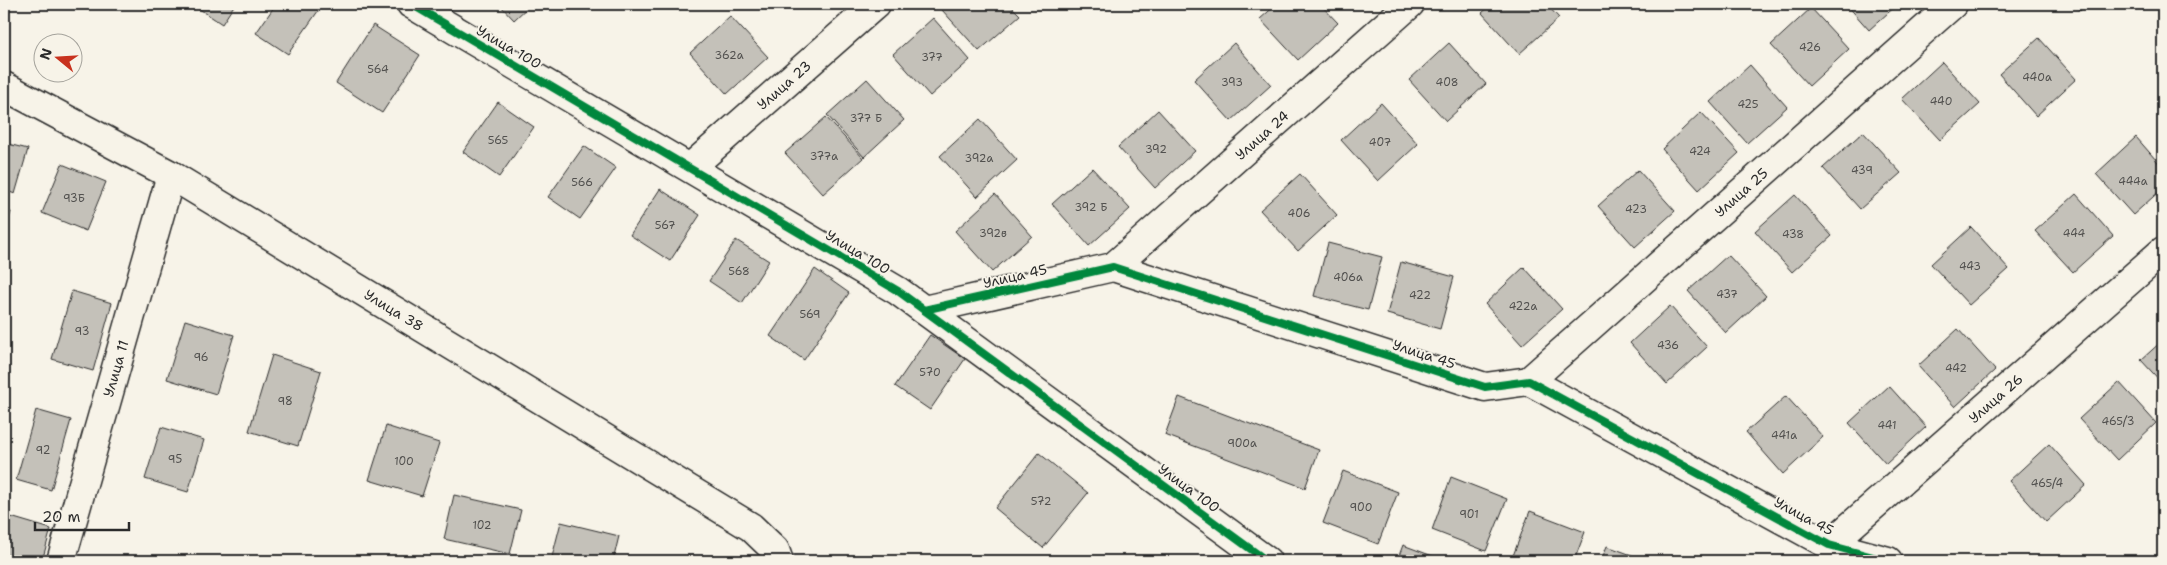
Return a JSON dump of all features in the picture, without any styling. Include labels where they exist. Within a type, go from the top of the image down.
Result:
[{"type":"street","name":"Улица 100","points":[[411,4],[691,167],[898,291],[1267,561]]},
{"type":"street","name":"Улица 23","points":[[691,167],[876,4]]},
{"type":"street","name":"Улица 24","points":[[1113,267],[1410,4]]},
{"type":"street","name":"Улица 25","points":[[1529,381],[1953,4]]},
{"type":"street","name":"Улица 38","points":[[4,86],[171,175],[751,527],[777,556]]},
{"type":"street","name":"Улица 11","points":[[61,561],[171,175]]},
{"type":"street","name":"Улица 26","points":[[1829,545],[2163,251]]},
{"type":"street","name":"Улица 45","points":[[924,310],[1113,267],[1485,387],[1529,381],[1829,545],[1888,561]]},
{"type":"building","points":[[192,4],[235,4],[222,24]]},
{"type":"building","points":[[276,4],[323,4],[288,54],[256,33]]},
{"type":"building","points":[[499,4],[531,4],[514,20]]},
{"type":"building","points":[[949,4],[1009,4],[1020,15],[979,51],[942,10]]},
{"type":"building","points":[[1277,4],[1320,4],[1338,23],[1298,60],[1260,19]]},
{"type":"building","points":[[1492,4],[1546,4],[1559,18],[1519,54],[1482,13]]},
{"type":"building","points":[[1846,4],[1898,4],[1869,30]]},
{"type":"building","points":[[2074,4],[2087,4],[2080,11]]},
{"type":"building","points":[[1811,8],[1849,49],[1809,86],[1771,45]]},
{"type":"building","points":[[730,16],[768,57],[727,94],[690,53]]},
{"type":"building","points":[[933,18],[970,60],[930,96],[893,54]]},
{"type":"building","points":[[373,25],[420,55],[382,113],[336,83]]},
{"type":"building","points":[[2039,38],[2076,79],[2036,116],[1999,74]]},
{"type":"building","points":[[1234,43],[1271,85],[1231,121],[1194,80]]},
{"type":"building","points":[[1449,43],[1486,84],[1446,121],[1409,80]]},
{"type":"building","points":[[1942,62],[1980,104],[1940,140],[1902,99]]},
{"type":"building","points":[[1750,65],[1787,107],[1747,143],[1710,102]]},
{"type":"building","points":[[867,79],[904,120],[864,157],[827,115]]},
{"type":"building","points":[[498,102],[534,127],[499,177],[463,152]]},
{"type":"building","points":[[1381,103],[1418,144],[1378,181],[1341,140]]},
{"type":"building","points":[[1158,110],[1195,151],[1155,188],[1118,147]]},
{"type":"building","points":[[1701,112],[1739,153],[1699,190],[1662,149]]},
{"type":"building","points":[[826,117],[863,158],[823,194],[785,153]]},
{"type":"building","points":[[980,119],[1017,160],[977,197],[940,156]]},
{"type":"building","points":[[1863,132],[1901,173],[1860,209],[1823,168]]},
{"type":"building","points":[[2136,137],[2163,168],[2163,188],[2133,215],[2096,174]]},
{"type":"building","points":[[4,143],[28,149],[15,194],[4,190]]},
{"type":"building","points":[[584,146],[616,168],[580,219],[548,197]]},
{"type":"building","points":[[62,164],[106,182],[86,231],[42,213]]},
{"type":"building","points":[[1092,168],[1130,209],[1089,246],[1052,204]]},
{"type":"building","points":[[1638,170],[1675,211],[1635,247],[1598,206]]},
{"type":"building","points":[[1300,174],[1337,215],[1298,251],[1260,210]]},
{"type":"building","points":[[660,189],[700,215],[670,261],[630,235]]},
{"type":"building","points":[[995,194],[1032,236],[992,272],[955,231]]},
{"type":"building","points":[[2076,194],[2113,236],[2073,272],[2035,231]]},
{"type":"building","points":[[1795,195],[1832,236],[1792,272],[1755,231]]},
{"type":"building","points":[[4,210],[11,212],[4,235]]},
{"type":"building","points":[[1971,227],[2009,269],[1969,305],[1931,264]]},
{"type":"building","points":[[736,240],[769,261],[742,303],[709,281]]},
{"type":"building","points":[[1328,243],[1382,257],[1368,310],[1314,296]]},
{"type":"building","points":[[1728,255],[1766,296],[1726,333],[1688,291]]},
{"type":"building","points":[[1401,262],[1454,277],[1440,329],[1387,314]]},
{"type":"building","points":[[1524,267],[1562,309],[1522,345],[1485,304]]},
{"type":"building","points":[[815,269],[849,293],[804,360],[770,336]]},
{"type":"building","points":[[72,291],[112,303],[93,371],[52,359]]},
{"type":"building","points":[[1670,306],[1707,347],[1667,384],[1630,343]]},
{"type":"building","points":[[185,320],[234,335],[216,394],[167,379]]},
{"type":"building","points":[[1958,329],[1995,370],[1955,407],[1918,366]]},
{"type":"building","points":[[930,335],[965,359],[930,410],[895,386]]},
{"type":"building","points":[[2163,340],[2163,384],[2141,360]]},
{"type":"building","points":[[272,355],[321,371],[298,446],[249,431]]},
{"type":"building","points":[[2119,382],[2156,423],[2117,460],[2079,419]]},
{"type":"building","points":[[1889,386],[1926,427],[1886,464],[1849,423]]},
{"type":"building","points":[[1786,396],[1823,437],[1783,474],[1746,432]]},
{"type":"building","points":[[1179,397],[1319,450],[1305,488],[1165,435]]},
{"type":"building","points":[[36,410],[71,420],[51,490],[16,480]]},
{"type":"building","points":[[386,426],[439,443],[422,496],[369,480]]},
{"type":"building","points":[[161,427],[204,440],[188,492],[145,479]]},
{"type":"building","points":[[2049,444],[2086,485],[2046,522],[2009,481]]},
{"type":"building","points":[[1039,453],[1088,493],[1043,548],[995,508]]},
{"type":"building","points":[[1343,471],[1398,492],[1378,544],[1323,523]]},
{"type":"building","points":[[1451,477],[1507,499],[1486,551],[1432,530]]},
{"type":"building","points":[[454,495],[521,510],[510,554],[444,539]]},
{"type":"building","points":[[1530,511],[1585,532],[1574,561],[1511,561]]},
{"type":"building","points":[[4,515],[51,529],[42,561],[4,561]]},
{"type":"building","points":[[561,522],[619,536],[613,561],[551,561]]},
{"type":"building","points":[[1403,545],[1446,561],[1397,561]]},
{"type":"building","points":[[1607,546],[1648,561],[1601,561]]},
{"type":"cycle path","points":[[411,4],[898,291],[1267,561]]},
{"type":"cycle path","points":[[924,310],[1113,267],[1485,387],[1529,381],[1829,545],[1888,561]]}]
